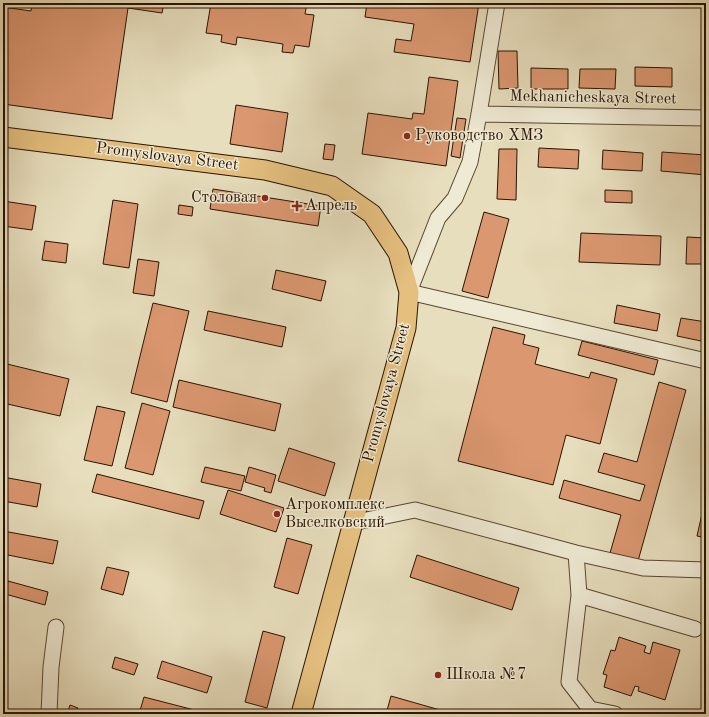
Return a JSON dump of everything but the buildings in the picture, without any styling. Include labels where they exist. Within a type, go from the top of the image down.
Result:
[{"type":"main road","name":"Promyslovaya Street","points":[[3,137],[265,170],[332,186],[372,214],[398,253],[409,292],[406,328],[301,714]]},
{"type":"street","points":[[497,3],[470,162],[455,198],[438,218],[409,292],[706,361]]},
{"type":"street","name":"Mekhanicheskaya Street","points":[[479,114],[706,118]]},
{"type":"street","points":[[352,523],[415,510],[576,553],[643,568],[706,570]]},
{"type":"street","points":[[576,553],[579,595],[570,682],[590,709],[615,714]]},
{"type":"street","points":[[579,595],[695,629]]},
{"type":"street","points":[[49,714],[51,667],[56,627]]},
{"type":"place","name":"Руководство ХМЗ","points":[[407,136]]},
{"type":"place","name":"Столовая","points":[[265,198]]},
{"type":"place","name":"Апрель","points":[[297,206]]},
{"type":"place","name":"Агрокомплекс Выселковский","points":[[277,514]]},
{"type":"place","name":"Школа №7","points":[[438,675]]}]
